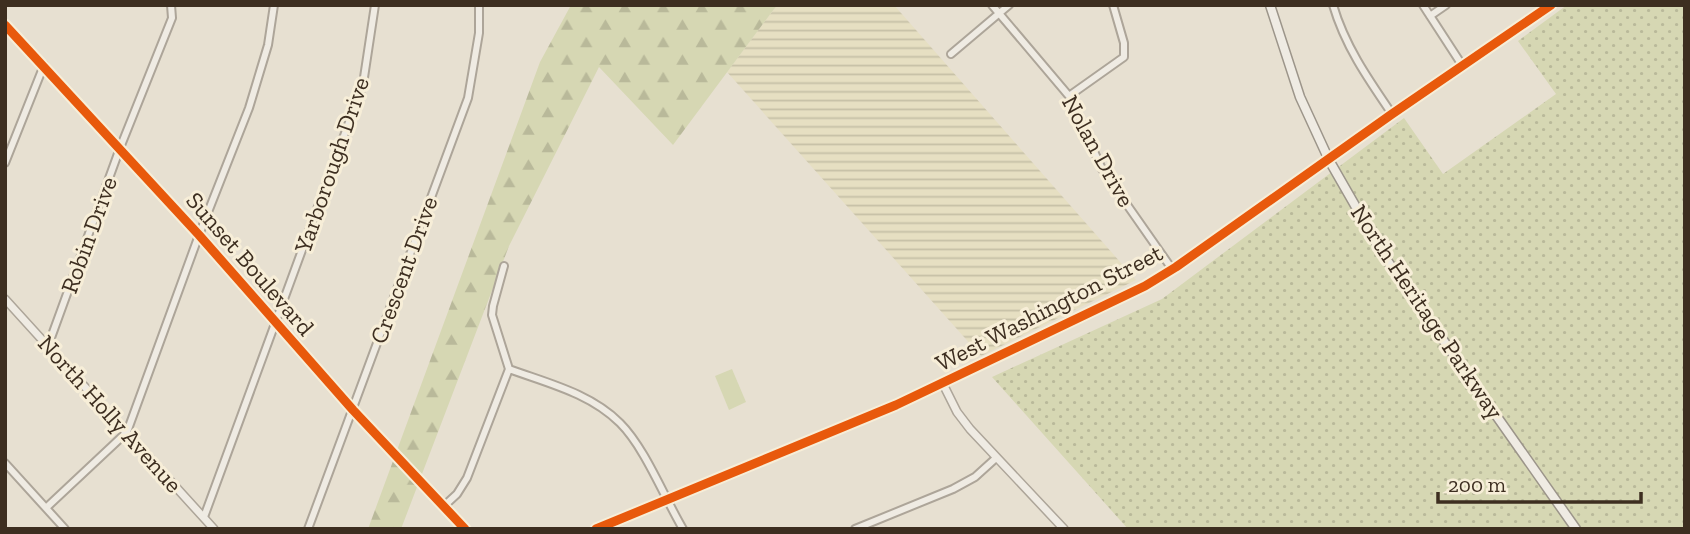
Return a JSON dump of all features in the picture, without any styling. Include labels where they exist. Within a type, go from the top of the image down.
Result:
[{"type":"main road","name":"North Heritage Parkway","points":[[1270,5],[1300,97],[1329,160],[1384,256],[1576,529]]},
{"type":"street","name":"Robin Drive","points":[[48,346],[120,148],[172,18],[171,5]]},
{"type":"street","points":[[46,508],[127,432],[249,108],[268,45],[274,5]]},
{"type":"street","name":"Yarborough Drive","points":[[204,517],[363,84],[375,5]]},
{"type":"street","name":"Crescent Drive","points":[[308,529],[468,98],[479,33],[479,5]]},
{"type":"street","name":"Nolan Drive","points":[[992,5],[1069,96],[1102,169],[1172,269]]},
{"type":"street","points":[[951,54],[1009,5]]},
{"type":"street","points":[[1069,96],[1124,57],[1124,43],[1113,5]]},
{"type":"street","points":[[1333,5],[1339,27],[1357,62],[1392,114]]},
{"type":"street","points":[[1423,5],[1462,65]]},
{"type":"street","points":[[1430,16],[1446,5]]},
{"type":"street","name":"West Washington Street","points":[[596,529],[943,384],[1116,301],[1172,269],[1551,5]]},
{"type":"street","name":"Sunset Boulevard","points":[[5,25],[199,235],[353,410],[465,529]]},
{"type":"street","points":[[5,163],[44,65]]},
{"type":"street","points":[[444,506],[457,494],[467,478],[509,369],[492,315],[504,266]]},
{"type":"street","name":"North Holly Avenue","points":[[5,299],[214,529]]},
{"type":"street","points":[[509,369],[576,394],[609,414],[631,437],[683,529]]},
{"type":"street","points":[[943,384],[957,412],[996,458],[1064,529]]},
{"type":"street","points":[[855,529],[953,489],[975,477],[996,458]]},
{"type":"street","points":[[5,463],[65,529]]},
{"type":"shaded area","points":[[777,5],[894,5],[1136,280],[981,356],[727,72]]},
{"type":"green space","points":[[571,5],[777,5],[673,145],[599,67],[509,246],[401,529],[368,529],[540,62]]},
{"type":"green space","points":[[1567,5],[1685,5],[1685,529],[1128,529],[992,377],[1162,299],[1404,118],[1443,174],[1556,94],[1518,41]]},
{"type":"green space","points":[[732,369],[746,402],[729,410],[715,376]]},
{"type":"cycle path","points":[[596,529],[896,405],[1145,286],[1551,5]]},
{"type":"cycle path","points":[[5,25],[199,235],[353,410],[465,529]]}]
